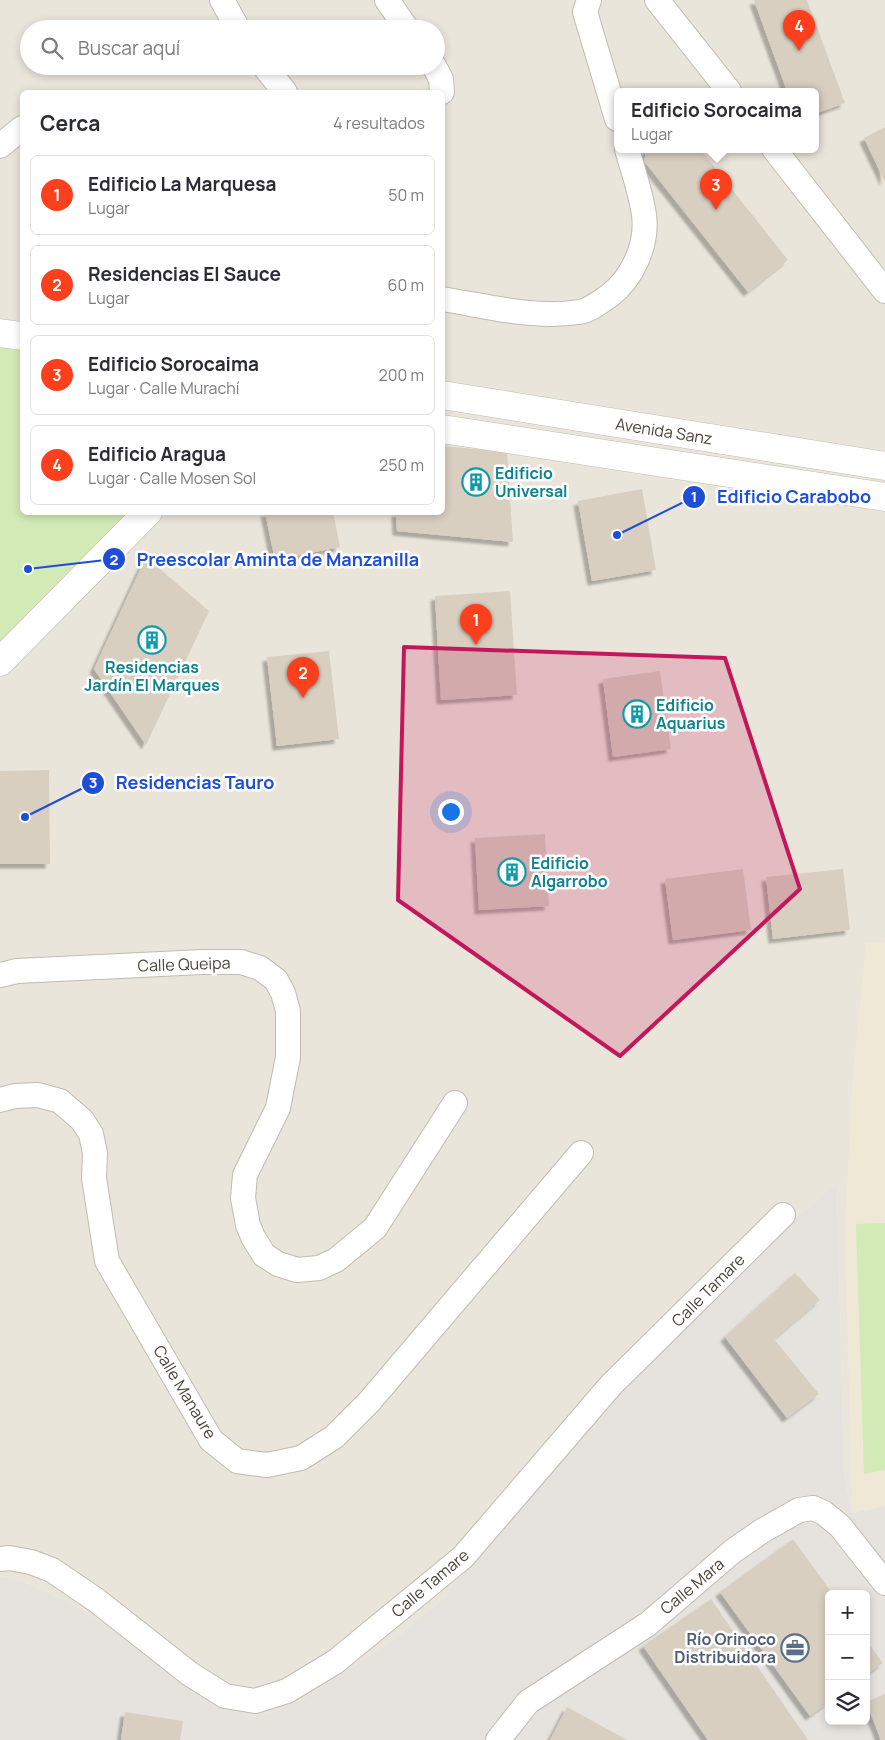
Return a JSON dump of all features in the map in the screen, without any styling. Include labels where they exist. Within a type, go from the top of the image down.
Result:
[{"type":"street","points":[[222,0],[233,20]]},
{"type":"street","points":[[387,0],[401,20]]},
{"type":"street","points":[[657,0],[726,88]]},
{"type":"street","points":[[585,4],[614,109]]},
{"type":"street","points":[[272,75],[284,90]]},
{"type":"street","points":[[439,75],[442,90]]},
{"type":"street","points":[[0,146],[20,130]]},
{"type":"street","points":[[445,300],[530,314],[560,314],[582,312],[619,288],[635,266],[643,242],[645,217],[628,153]]},
{"type":"street","points":[[777,153],[885,291]]},
{"type":"street","points":[[0,333],[20,336]]},
{"type":"street","name":"Avenida Sanz","points":[[445,396],[880,462]]},
{"type":"street","name":"Avenida Sanz","points":[[445,429],[885,496]]},
{"type":"street","points":[[0,662],[145,515]]},
{"type":"street","name":"Calle Queipa","points":[[0,975],[17,972],[192,962],[241,962],[260,968],[276,980],[288,1011],[288,1058],[278,1108],[245,1175],[243,1198],[248,1225],[264,1254],[278,1264],[297,1270],[319,1268],[336,1260],[375,1228],[455,1102]]},
{"type":"street","name":"Calle Manaure","points":[[0,1100],[15,1096],[38,1095],[60,1101],[82,1120],[91,1134],[95,1153],[94,1178],[107,1261],[210,1440],[237,1461],[267,1465],[301,1458],[334,1437],[369,1402],[581,1153]]},
{"type":"street","name":"Calle Tamare","points":[[0,1559],[9,1558],[31,1562],[52,1570],[96,1600],[190,1674],[224,1696],[255,1700],[287,1691],[335,1662],[463,1557],[611,1385],[783,1215]]},
{"type":"street","name":"Calle Mara","points":[[498,1740],[528,1702],[648,1624],[733,1551],[762,1531],[799,1510],[812,1508],[840,1526],[885,1582]]},
{"type":"highlighted area","points":[[404,647],[725,658],[800,889],[620,1056],[398,900]]},
{"type":"shaded area","points":[[0,0],[885,0],[885,1506],[852,1513],[844,1473],[837,1184],[543,1468],[446,1596],[391,1642],[297,1702],[268,1714],[250,1716],[228,1709],[65,1600],[29,1584],[0,1576]]},
{"type":"shaded area","points":[[885,942],[885,1506],[852,1513],[845,1233],[852,1085],[866,943]]},
{"type":"shaded area","points":[[837,1184],[844,1473],[852,1513],[885,1506],[885,1740],[0,1740],[0,1576],[29,1584],[65,1600],[153,1657],[203,1694],[228,1709],[250,1716],[268,1714],[297,1702],[391,1642],[446,1596],[543,1468],[732,1274]]},
{"type":"green space","points":[[0,345],[20,348],[20,515],[135,515],[58,595],[0,642]]},
{"type":"green space","points":[[885,1223],[885,1470],[864,1474],[856,1224]]},
{"type":"building","points":[[754,0],[807,0],[845,103],[819,113],[819,88],[786,88]]},
{"type":"building","points":[[885,127],[885,182],[864,138]]},
{"type":"building","points":[[646,153],[703,153],[788,260],[748,292],[644,161]]},
{"type":"building","name":"Edificio Universal","points":[[445,446],[507,452],[513,542],[397,531],[396,515],[445,515]]},
{"type":"building","points":[[642,489],[656,570],[592,581],[578,501]]},
{"type":"building","points":[[266,515],[334,515],[340,547],[275,560]]},
{"type":"building","name":"Residencias Jardín El Marques","points":[[146,557],[209,611],[146,745],[94,669]]},
{"type":"building","points":[[510,591],[517,695],[441,700],[435,596]]},
{"type":"building","points":[[329,651],[339,739],[277,746],[267,657]]},
{"type":"building","name":"Edificio Aquarius","points":[[660,671],[671,749],[613,757],[603,679]]},
{"type":"building","points":[[49,770],[50,864],[0,864],[0,771]]},
{"type":"building","name":"Edificio Algarrobo","points":[[545,834],[549,906],[479,910],[475,838]]},
{"type":"building","points":[[743,869],[751,930],[673,940],[665,879]]},
{"type":"building","points":[[843,869],[850,930],[773,939],[766,877]]},
{"type":"building","points":[[795,1273],[820,1300],[774,1339],[819,1394],[787,1418],[725,1337]]},
{"type":"building","name":"Río Orinoco Distribuidora","points":[[793,1539],[830,1590],[825,1590],[825,1705],[810,1716],[720,1592]]},
{"type":"building","points":[[711,1599],[808,1740],[708,1740],[643,1646]]},
{"type":"building","points":[[870,1645],[883,1663],[870,1672]]},
{"type":"building","points":[[885,1694],[885,1740],[881,1740],[870,1712],[870,1700]]},
{"type":"building","points":[[567,1707],[627,1740],[550,1740]]},
{"type":"building","points":[[125,1712],[183,1721],[180,1740],[121,1740]]},
{"type":"place","name":"Edificio Aragua","points":[[799,51]]},
{"type":"place","name":"Edificio Sorocaima","points":[[716,210]]},
{"type":"place","name":"Edificio Universal","points":[[476,482]]},
{"type":"place","name":"Edificio Carabobo","points":[[617,535]]},
{"type":"place","name":"Preescolar Aminta de Manzanilla","points":[[28,569]]},
{"type":"place","name":"Residencias Jardín El Marques","points":[[152,640]]},
{"type":"place","name":"Edificio La Marquesa","points":[[476,645]]},
{"type":"place","name":"Residencias El Sauce","points":[[303,698]]},
{"type":"place","name":"Edificio Aquarius","points":[[637,714]]},
{"type":"place","name":"Residencias Tauro","points":[[25,817]]},
{"type":"place","name":"Edificio Algarrobo","points":[[512,872]]},
{"type":"place","name":"Río Orinoco Distribuidora","points":[[795,1648]]}]
